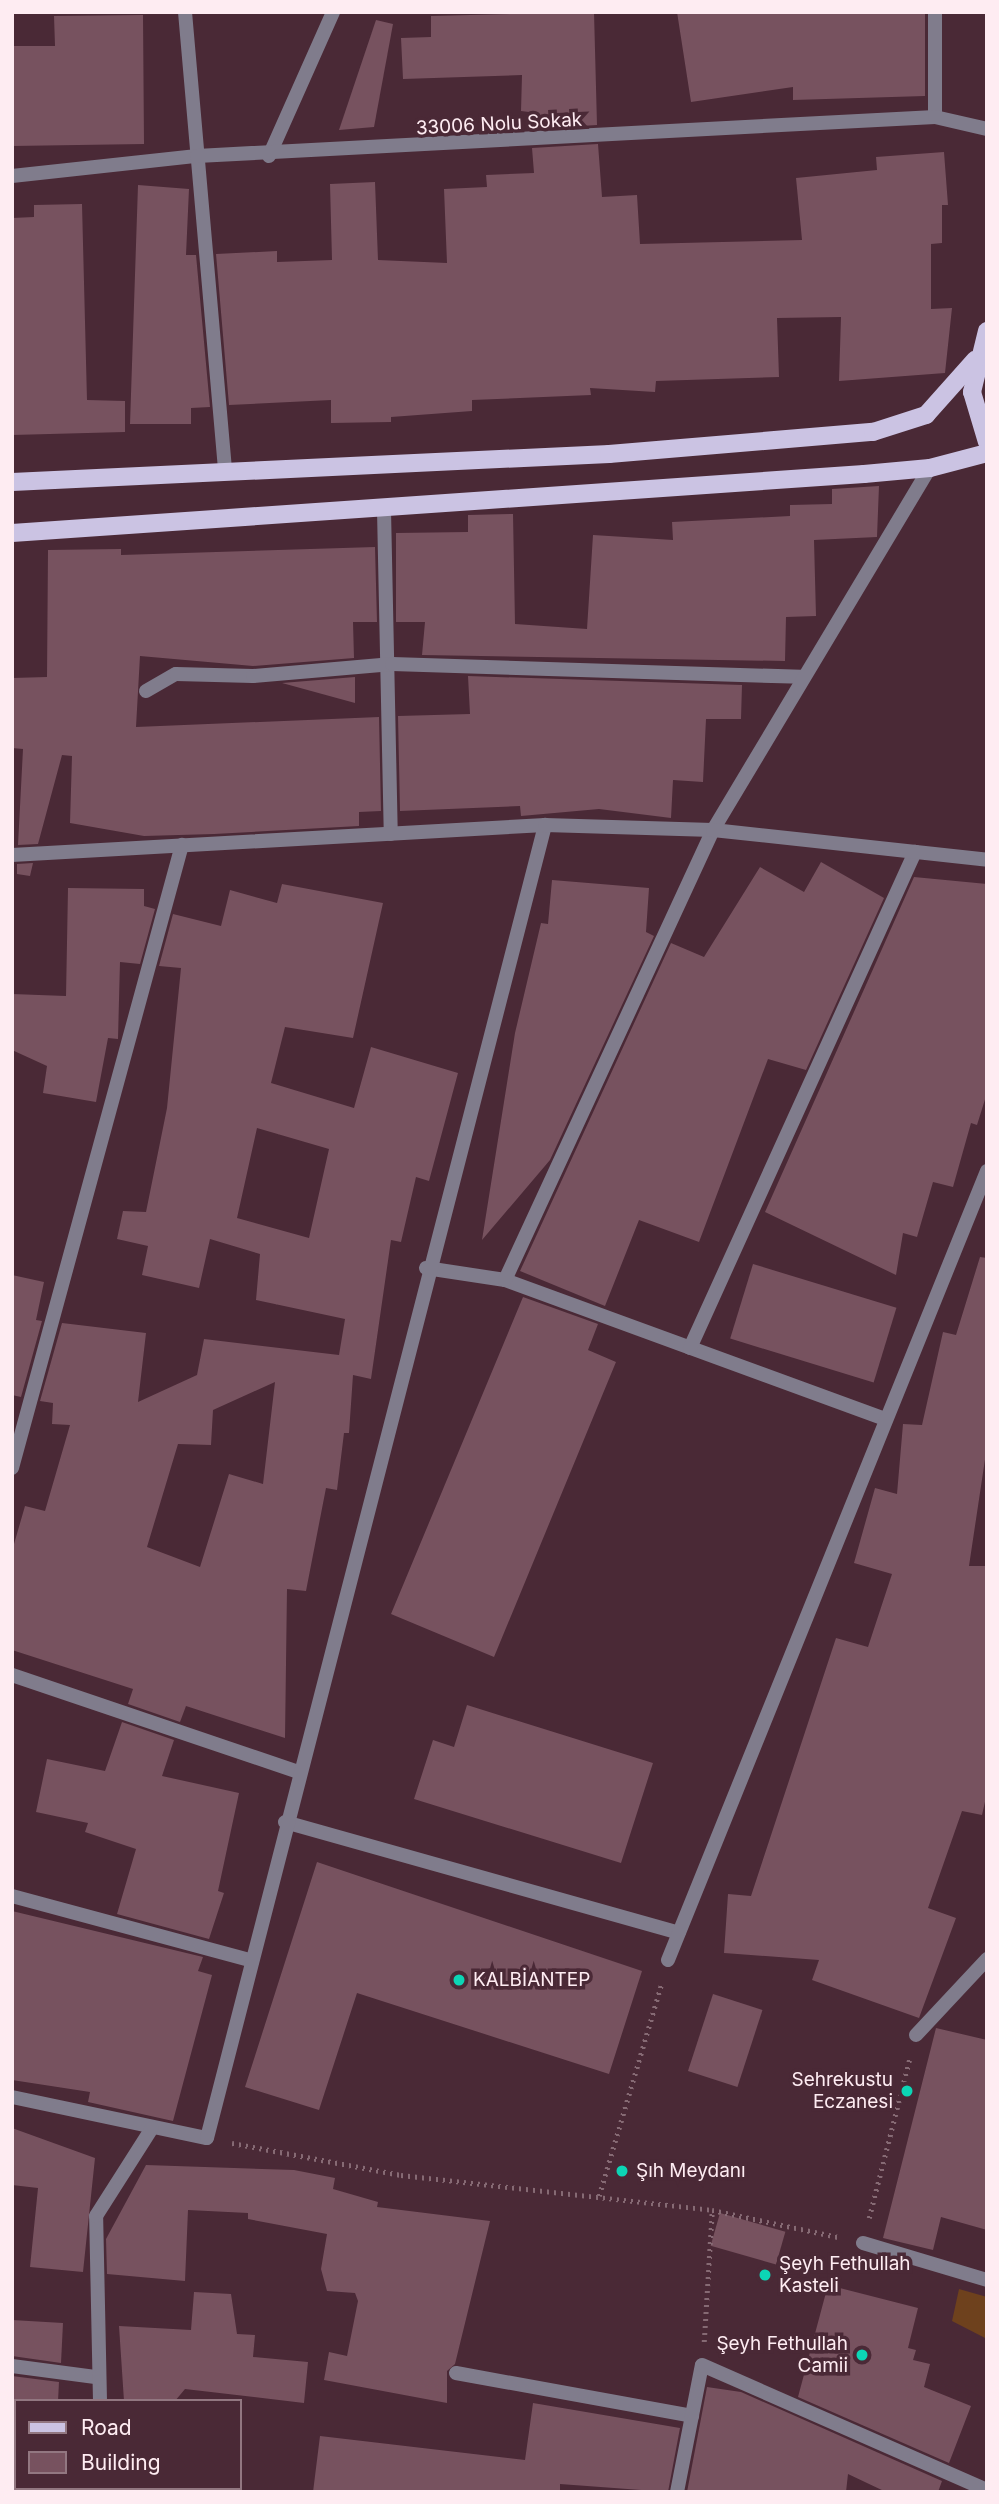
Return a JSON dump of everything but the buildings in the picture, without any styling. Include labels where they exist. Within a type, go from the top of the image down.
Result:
[{"type":"main road","points":[[12,482],[609,454],[873,432],[926,415],[975,359],[987,331]]},
{"type":"main road","points":[[975,359],[972,392],[987,442]]},
{"type":"main road","points":[[12,533],[384,510],[930,468],[987,453]]},
{"type":"street","points":[[185,12],[225,472]]},
{"type":"street","points":[[269,156],[333,12]]},
{"type":"street","points":[[934,117],[935,12]]},
{"type":"street","name":"33006 Nolu Sokak","points":[[12,176],[197,156],[269,156],[934,117],[987,129]]},
{"type":"street","points":[[505,1280],[713,830],[801,677],[930,468]]},
{"type":"street","points":[[384,510],[392,664],[391,834]]},
{"type":"street","points":[[146,691],[176,674],[253,676],[392,664],[801,677]]},
{"type":"street","points":[[12,2096],[207,2138],[249,1959],[426,1268],[545,824]]},
{"type":"street","points":[[12,855],[545,824],[713,830],[987,860]]},
{"type":"street","points":[[12,1468],[181,845]]},
{"type":"street","points":[[690,1348],[915,852]]},
{"type":"street","points":[[668,1961],[987,1171]]},
{"type":"street","points":[[426,1268],[505,1280],[885,1419]]},
{"type":"street","points":[[12,1675],[298,1772]]},
{"type":"street","points":[[285,1822],[680,1933]]},
{"type":"street","points":[[12,1896],[249,1959]]},
{"type":"street","points":[[916,2035],[987,1959]]},
{"type":"street","points":[[100,2399],[95,2376],[96,2216],[152,2128]]},
{"type":"street","points":[[863,2243],[987,2280]]},
{"type":"street","points":[[677,2492],[702,2365],[987,2490]]},
{"type":"street","points":[[12,2366],[95,2376]]},
{"type":"street","points":[[456,2372],[692,2416]]},
{"type":"path","points":[[599,2196],[668,1961]]},
{"type":"path","points":[[207,2138],[401,2175],[712,2210],[863,2243],[916,2035]]},
{"type":"path","points":[[702,2365],[712,2210]]},
{"type":"shaded area","points":[[959,2289],[987,2297],[987,2339],[952,2321]]},
{"type":"place","name":"KALBİANTEP","points":[[459,1980]]},
{"type":"place","name":"Sehrekustu Eczanesi","points":[[907,2091]]},
{"type":"place","name":"Şıh Meydanı","points":[[622,2171]]},
{"type":"place","name":"Şeyh Fethullah Kasteli","points":[[765,2275]]},
{"type":"place","name":"Şeyh Fethullah Camii","points":[[862,2355]]}]
